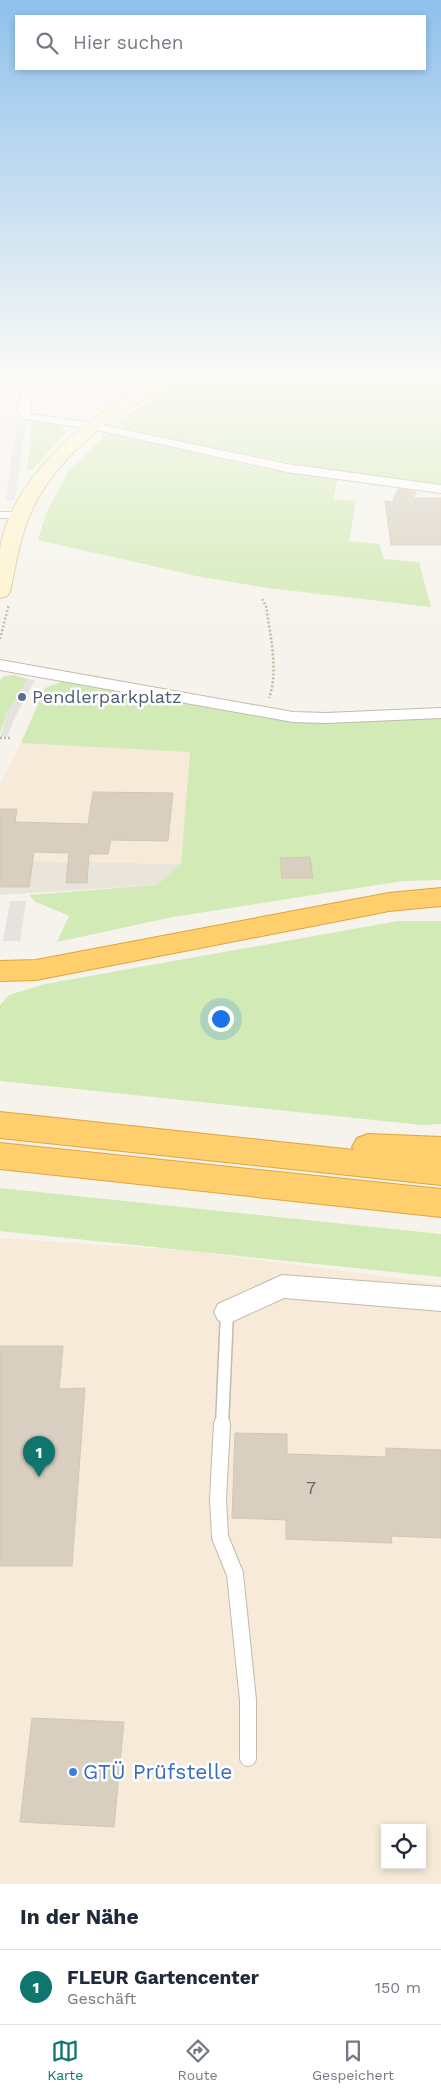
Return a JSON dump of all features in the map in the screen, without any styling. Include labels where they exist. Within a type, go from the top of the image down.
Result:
[{"type":"highway","points":[[0,982],[36,970],[390,902],[441,897]]},
{"type":"highway","points":[[390,902],[441,906]]},
{"type":"highway","points":[[0,971],[36,970]]},
{"type":"highway","points":[[0,1124],[238,1152],[441,1172]]},
{"type":"highway","points":[[238,1152],[286,1139],[392,1149],[441,1150]]},
{"type":"highway","points":[[0,1156],[441,1203]]},
{"type":"street","points":[[6,593],[21,515],[35,489],[54,463]]},
{"type":"street","points":[[263,463],[286,468],[441,488]]},
{"type":"street","points":[[0,665],[258,713],[326,718],[441,713]]},
{"type":"street","points":[[227,1312],[282,1286],[441,1299]]},
{"type":"lane","points":[[0,515],[21,515]]},
{"type":"lane","points":[[227,1312],[218,1499],[220,1537],[234,1574],[248,1700],[248,1758]]},
{"type":"path","points":[[0,639],[6,593]]},
{"type":"path","points":[[258,713],[272,694],[266,606],[262,599]]},
{"type":"path","points":[[0,738],[11,738]]},
{"type":"shaded area","points":[[11,463],[20,463],[15,500],[5,500]]},
{"type":"shaded area","name":"Pendlerparkplatz","points":[[28,679],[35,680],[16,715],[7,737],[0,737],[7,713]]},
{"type":"shaded area","points":[[21,743],[190,751],[181,864],[29,861],[0,843],[0,784]]},
{"type":"shaded area","points":[[0,843],[29,861],[181,864],[157,885],[0,895]]},
{"type":"shaded area","points":[[10,901],[26,901],[20,941],[3,941]]},
{"type":"shaded area","points":[[0,1238],[192,1251],[441,1284],[441,1884],[0,1884]]},
{"type":"green space","points":[[28,463],[38,463],[32,470],[27,470]]},
{"type":"green space","points":[[78,463],[238,463],[269,470],[338,479],[333,499],[356,501],[349,541],[379,544],[384,559],[419,562],[431,607],[268,588],[201,577],[38,540],[46,513],[67,474]]},
{"type":"green space","points":[[295,463],[441,463],[441,487],[361,475]]},
{"type":"green space","points":[[14,675],[28,679],[7,713],[0,733],[0,680],[4,676]]},
{"type":"green space","points":[[61,682],[71,682],[309,723],[441,717],[441,880],[403,881],[173,917],[57,942],[69,916],[36,902],[29,895],[157,885],[181,864],[190,752],[21,743],[45,688]]},
{"type":"green space","points":[[398,921],[441,921],[441,1124],[422,1125],[0,1081],[0,1005],[9,995],[45,984]]},
{"type":"green space","points":[[0,1188],[441,1234],[441,1277],[0,1231]]},
{"type":"building","points":[[398,489],[416,492],[413,498],[441,498],[441,545],[391,545],[385,501],[392,502]]},
{"type":"building","points":[[93,792],[173,793],[168,841],[111,840],[108,854],[89,854],[87,883],[66,883],[69,853],[34,852],[29,887],[0,887],[0,809],[17,809],[15,822],[88,824]]},
{"type":"building","points":[[310,857],[313,878],[282,878],[280,858]]},
{"type":"building","points":[[0,1346],[63,1346],[59,1389],[85,1388],[72,1566],[0,1566]]},
{"type":"building","points":[[235,1433],[287,1434],[287,1454],[386,1457],[386,1448],[441,1450],[441,1538],[391,1536],[392,1543],[286,1539],[286,1520],[232,1518]]},
{"type":"building","name":"GTÜ Prüfstelle","points":[[32,1718],[124,1722],[114,1827],[20,1822]]},
{"type":"place","name":"Pendlerparkplatz","points":[[22,697]]},
{"type":"place","name":"FLEUR Gartencenter","points":[[39,1477]]},
{"type":"place","name":"GTÜ Prüfstelle","points":[[73,1772]]}]
